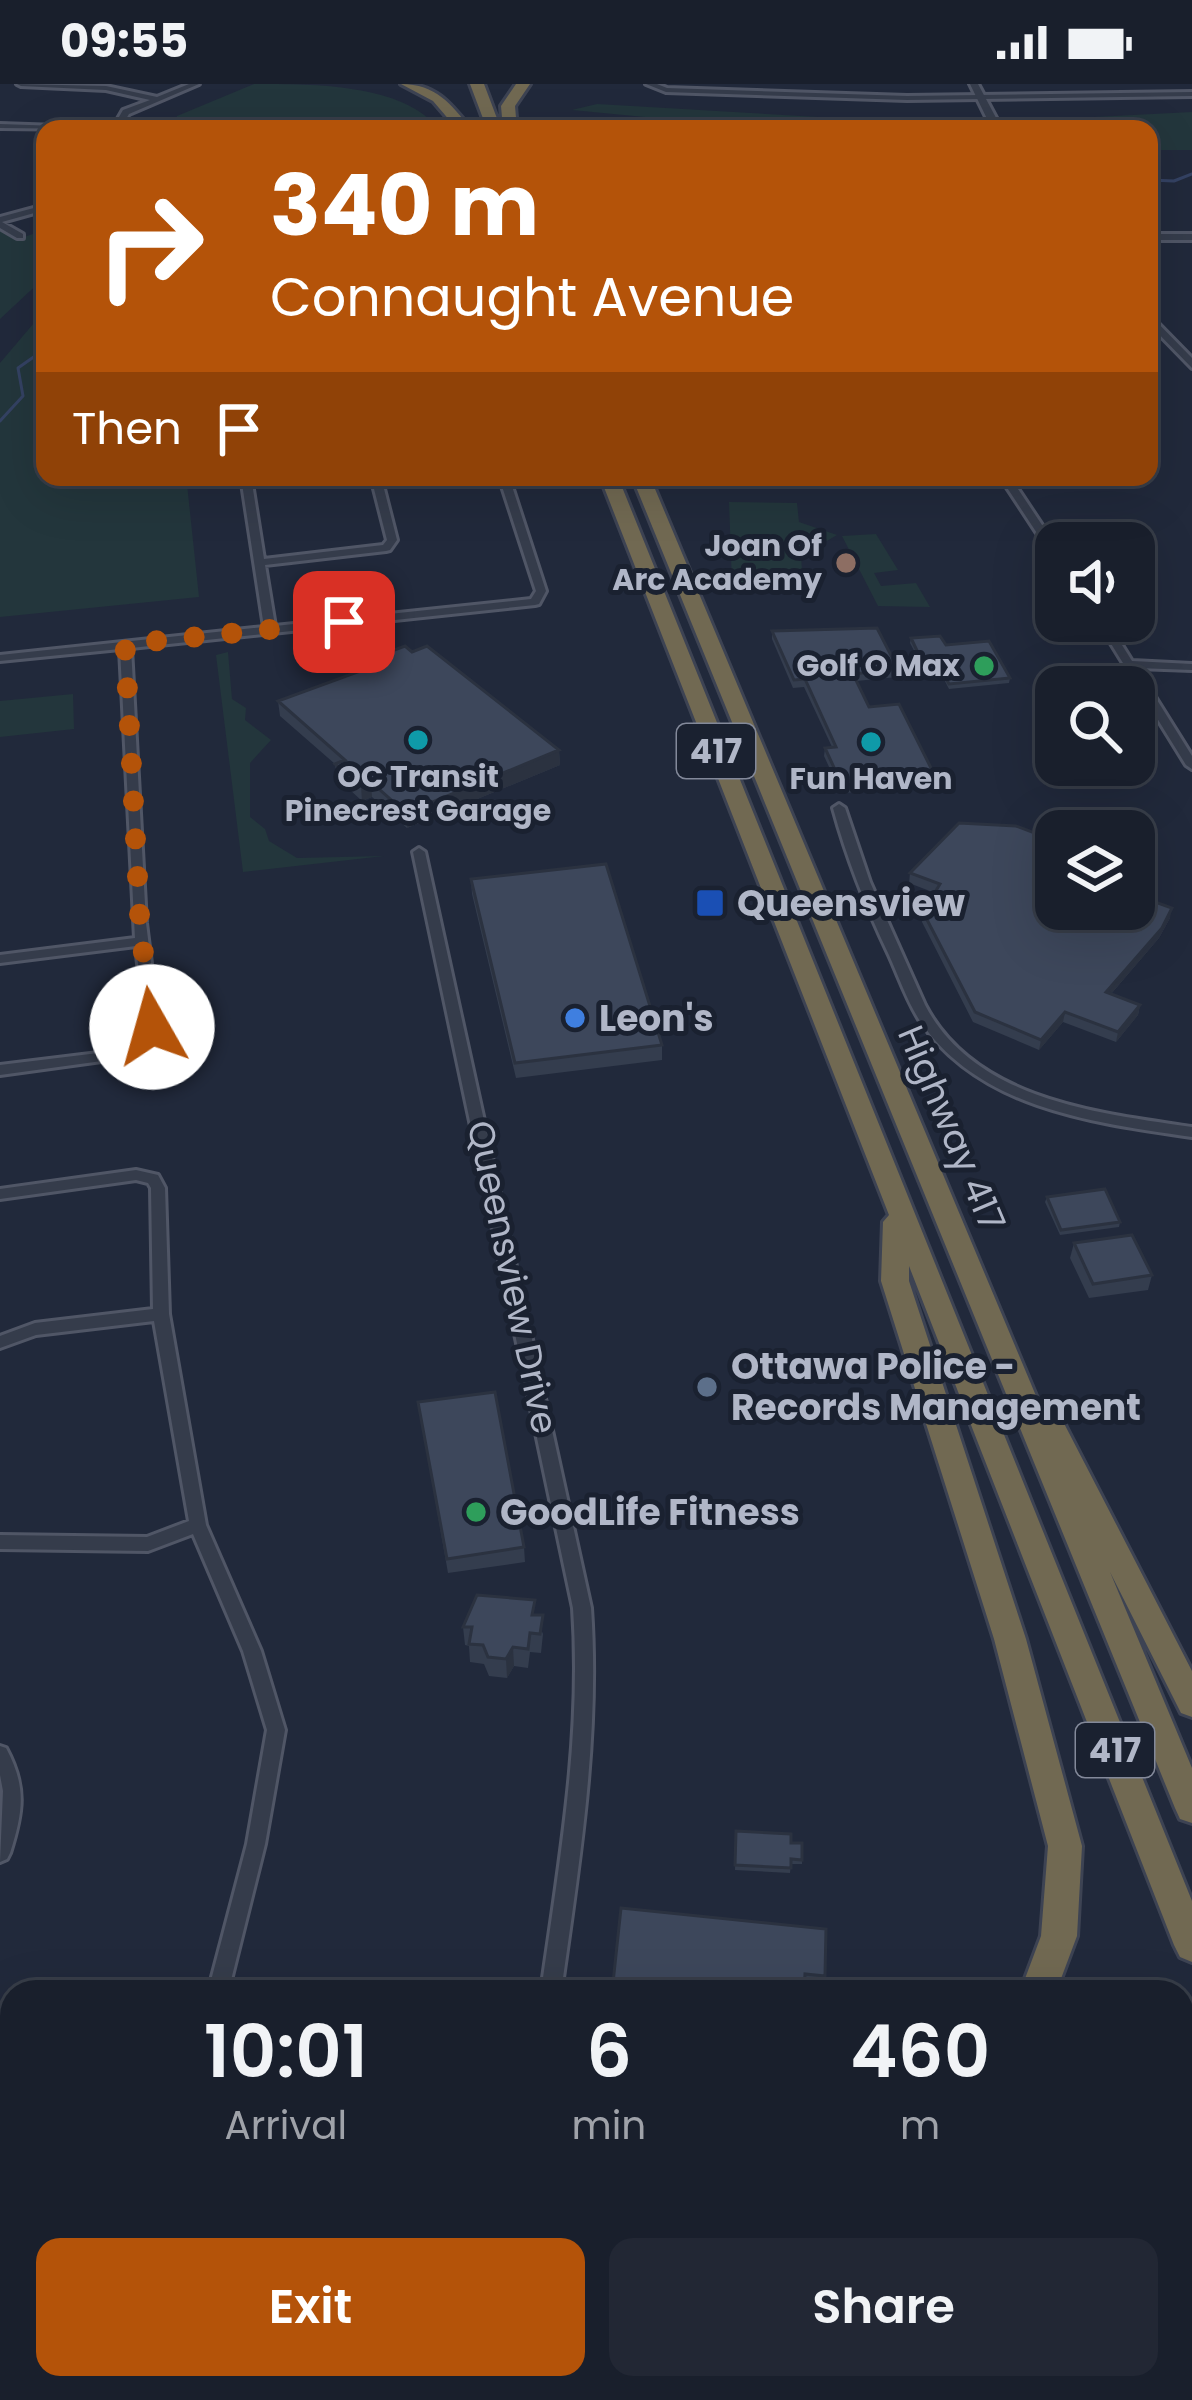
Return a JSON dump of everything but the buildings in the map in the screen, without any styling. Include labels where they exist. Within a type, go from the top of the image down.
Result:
[{"type":"highway","points":[[408,84],[438,98],[459,120]]},
{"type":"highway","points":[[477,84],[491,120]]},
{"type":"highway","points":[[509,120],[508,106],[523,84]]},
{"type":"highway","points":[[460,99],[466,120]]},
{"type":"highway","name":"417","points":[[612,486],[1192,1945]]},
{"type":"highway","name":"Highway 417","points":[[645,486],[1192,1808]]},
{"type":"highway","points":[[897,1206],[895,1281],[1010,1639],[1065,1846],[1059,1936],[1042,1980]]},
{"type":"highway","points":[[961,1251],[1192,1703]]},
{"type":"street","points":[[21,84],[106,88],[157,99]]},
{"type":"street","points":[[121,120],[126,112],[195,84]]},
{"type":"street","points":[[650,84],[666,90],[980,98],[1192,88]]},
{"type":"street","points":[[974,84],[992,120]]},
{"type":"street","points":[[1079,84],[1086,96]]},
{"type":"street","points":[[0,126],[36,127]]},
{"type":"street","points":[[0,222],[36,210]]},
{"type":"street","points":[[0,222],[20,236]]},
{"type":"street","points":[[1158,237],[1192,237]]},
{"type":"street","points":[[1158,327],[1192,365]]},
{"type":"street","points":[[247,486],[270,630]]},
{"type":"street","points":[[259,563],[386,548],[392,541],[378,486]]},
{"type":"street","points":[[0,658],[525,605],[541,591],[507,486]]},
{"type":"street","points":[[1011,486],[1035,522]]},
{"type":"street","points":[[1117,642],[1192,765]]},
{"type":"street","points":[[0,1070],[126,1054],[140,1046],[152,1027],[142,941],[125,644]]},
{"type":"street","points":[[1132,664],[1192,667]]},
{"type":"street","points":[[839,808],[856,871],[915,997],[956,1054],[1031,1099],[1076,1112],[1192,1132]]},
{"type":"street","name":"Queensview Drive","points":[[419,852],[582,1608],[587,1652],[583,1708],[552,1980]]},
{"type":"street","points":[[0,959],[142,941]]},
{"type":"street","points":[[0,1194],[136,1175],[153,1179],[159,1210],[161,1314],[199,1526],[252,1651],[276,1730],[256,1844],[221,1980]]},
{"type":"street","points":[[0,1342],[35,1329],[161,1314]]},
{"type":"street","points":[[0,1542],[148,1544],[199,1526]]},
{"type":"street","points":[[0,1754],[12,1773],[13,1814],[0,1853]]},
{"type":"shaded area","points":[[254,84],[330,86],[381,95],[429,120],[176,120]]},
{"type":"shaded area","points":[[597,104],[852,119],[966,119],[675,120],[572,110]]},
{"type":"shaded area","points":[[1192,112],[1192,150],[1158,150],[1158,120],[1034,120]]},
{"type":"shaded area","points":[[0,229],[18,239],[36,233],[36,285],[0,319]]},
{"type":"shaded area","points":[[36,321],[36,486],[187,486],[199,597],[0,617],[0,363]]},
{"type":"shaded area","points":[[729,502],[797,503],[799,522],[837,535],[801,556],[803,585],[732,584]]},
{"type":"shaded area","points":[[876,534],[898,570],[874,573],[881,586],[916,583],[930,607],[878,606],[842,536]]},
{"type":"shaded area","points":[[228,652],[232,699],[246,708],[245,720],[271,740],[250,763],[250,817],[265,829],[269,841],[297,858],[384,856],[243,872],[216,655]]},
{"type":"shaded area","points":[[73,694],[74,729],[0,737],[0,701]]},
{"type":"waterway","points":[[1158,180],[1192,174]]},
{"type":"waterway","points":[[0,421],[23,396],[18,368],[36,355]]},
{"type":"place","name":"Joan Of Arc Academy","points":[[846,563]]},
{"type":"place","name":"Golf O Max","points":[[984,666]]},
{"type":"place","name":"OC Transit Pinecrest Garage","points":[[418,740]]},
{"type":"place","name":"Fun Haven","points":[[871,742]]},
{"type":"place","name":"Queensview","points":[[710,903]]},
{"type":"place","name":"Leon's","points":[[575,1018]]},
{"type":"place","name":"Ottawa Police - Records Management","points":[[707,1387]]},
{"type":"place","name":"GoodLife Fitness","points":[[476,1512]]},
{"type":"route","points":[[152,1027],[140,923],[125,644],[344,622]]}]
